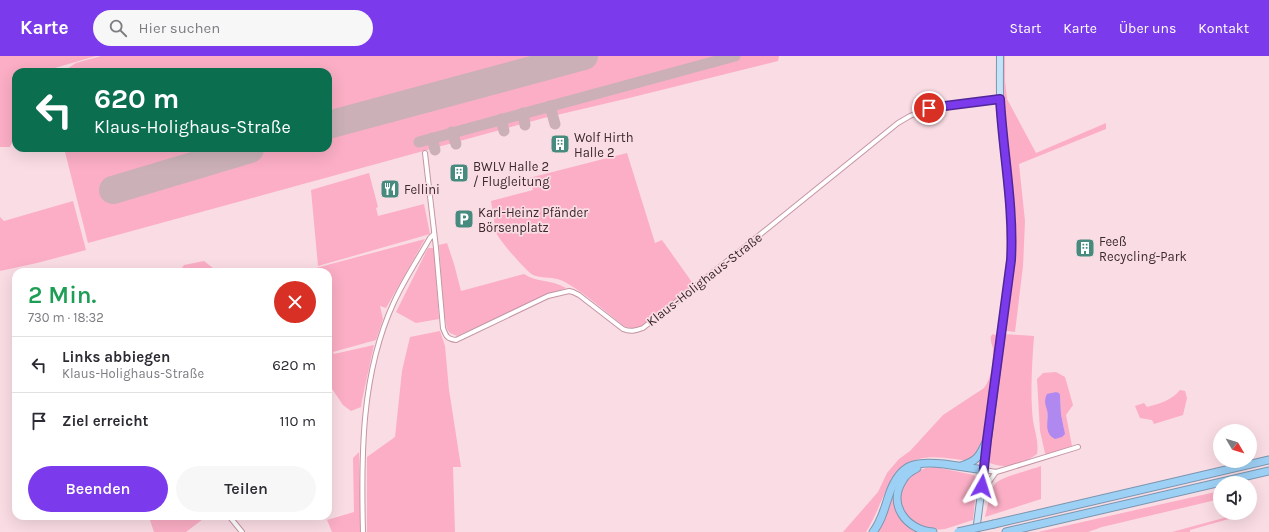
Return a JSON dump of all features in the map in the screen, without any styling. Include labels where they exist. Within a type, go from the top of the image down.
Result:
[{"type":"highway","points":[[961,466],[976,459],[980,455],[987,440]]},
{"type":"highway","points":[[958,532],[1269,460]]},
{"type":"highway","points":[[873,532],[880,521],[892,486],[898,477],[909,467],[922,463],[930,463],[984,470]]},
{"type":"highway","points":[[930,463],[917,467],[906,476],[898,490],[898,498],[899,507],[907,522],[917,529],[932,532]]},
{"type":"highway","points":[[1006,532],[1269,471]]},
{"type":"main road","points":[[976,532],[1011,260],[1012,242],[1012,223],[1000,99],[1000,56]]},
{"type":"street","name":"Klaus-Holighaus-Straße","points":[[425,153],[443,328],[449,339],[456,340],[548,296],[568,291],[579,296],[629,332],[643,328],[898,123],[929,108],[1000,99]]},
{"type":"street","points":[[363,532],[363,456],[368,390],[372,367],[378,342],[395,300],[430,238],[434,234]]},
{"type":"street","points":[[984,470],[996,472],[1078,447]]},
{"type":"street","points":[[980,501],[986,486],[996,472]]},
{"type":"street","points":[[232,520],[242,532]]},
{"type":"shaded area","points":[[0,56],[96,56],[55,68],[12,68],[12,143],[10,147],[0,147]]},
{"type":"shaded area","points":[[101,56],[779,56],[778,61],[544,118],[88,243],[65,152],[332,152],[332,68],[68,68],[76,63]]},
{"type":"shaded area","points":[[1003,56],[1005,56],[1007,99],[1036,153],[1106,123],[1106,129],[1019,164],[1025,221],[1023,266],[1015,332],[1004,330],[1014,245],[1002,99]]},
{"type":"shaded area","points":[[627,153],[655,243],[662,240],[694,285],[643,326],[638,328],[629,328],[624,326],[588,297],[565,282],[530,273],[508,249],[497,234],[491,201],[533,190],[529,178]]},
{"type":"shaded area","points":[[369,173],[378,207],[376,208],[378,216],[424,204],[430,234],[318,266],[311,190]]},
{"type":"shaded area","points":[[73,201],[86,250],[0,271],[0,217],[4,221]]},
{"type":"shaded area","points":[[425,239],[386,308],[380,306],[383,319],[376,340],[333,352],[334,354],[374,345],[361,407],[351,411],[343,405],[332,389],[332,268],[316,268]]},
{"type":"shaded area","points":[[447,243],[461,291],[524,274],[534,279],[555,283],[566,288],[539,298],[457,336],[450,333],[447,329],[444,313],[439,245]]},
{"type":"shaded area","points":[[428,248],[434,248],[439,319],[416,323],[396,312]]},
{"type":"shaded area","points":[[204,261],[213,268],[182,268],[184,265]]},
{"type":"shaded area","points":[[440,331],[445,346],[449,390],[461,467],[453,467],[455,532],[367,532],[367,457],[395,437],[402,371],[410,337]]},
{"type":"shaded area","points":[[993,334],[998,336],[983,439],[977,454],[971,459],[967,460],[929,457],[911,462],[905,466],[892,480],[866,532],[843,532],[878,492],[887,473],[899,459],[910,451],[943,415],[984,388],[987,384],[992,369],[993,348],[991,336]]},
{"type":"shaded area","points":[[1004,334],[1034,336],[1032,400],[1037,454],[1026,461],[1008,466],[990,463],[989,457]]},
{"type":"shaded area","points":[[1056,372],[1065,377],[1073,405],[1066,415],[1072,446],[1047,455],[1045,453],[1040,431],[1037,379],[1043,373]],"holes":[[[1056,392],[1060,396],[1061,414],[1064,429],[1047,425],[1047,410],[1052,394]]]},
{"type":"shaded area","points":[[1180,390],[1185,391],[1187,398],[1183,415],[1154,424],[1152,420],[1140,418],[1135,406],[1144,403],[1147,407],[1161,403],[1169,399]]},
{"type":"shaded area","points":[[1056,392],[1060,395],[1061,414],[1065,434],[1062,437],[1055,439],[1051,436],[1048,430],[1045,400],[1047,394]]},
{"type":"shaded area","points":[[359,452],[361,532],[332,532],[327,520],[332,520],[332,519],[354,512],[353,458]]},
{"type":"shaded area","points":[[1041,466],[1041,499],[985,517],[990,495],[998,481]]},
{"type":"shaded area","points":[[935,467],[974,475],[977,480],[973,520],[945,529],[934,530],[920,528],[903,513],[900,498],[903,485],[910,475],[915,472],[926,468]]},
{"type":"shaded area","points":[[897,482],[896,502],[920,532],[876,532]]},
{"type":"shaded area","points":[[1213,493],[1213,501],[1102,527],[1088,532],[1038,532]]},
{"type":"shaded area","points":[[150,520],[202,520],[186,532],[154,532]]},
{"type":"shaded area","points":[[1216,520],[1225,520],[1190,530],[1190,532],[1172,532]]},
{"type":"taxiway","points":[[419,142],[735,56]]},
{"type":"taxiway","points":[[550,106],[555,124]]},
{"type":"taxiway","points":[[523,113],[525,125]]},
{"type":"taxiway","points":[[501,119],[504,131]]},
{"type":"taxiway","points":[[452,132],[456,144]]},
{"type":"taxiway","points":[[432,138],[435,150]]},
{"type":"runway","points":[[332,124],[584,56]]},
{"type":"runway","points":[[113,190],[240,152]]},
{"type":"place","name":"Wolf Hirth Halle 2","points":[[560,144]]},
{"type":"place","name":"BWLV Halle 2 / Flugleitung","points":[[459,173]]},
{"type":"place","name":"Fellini","points":[[390,189]]},
{"type":"place","name":"Karl-Heinz Pfänder Börsenplatz","points":[[464,219]]},
{"type":"place","name":"Feeß Recycling-Park","points":[[1085,248]]},
{"type":"route","points":[[929,108],[1000,99],[1012,223],[1012,242],[1011,260],[982,486]]}]
